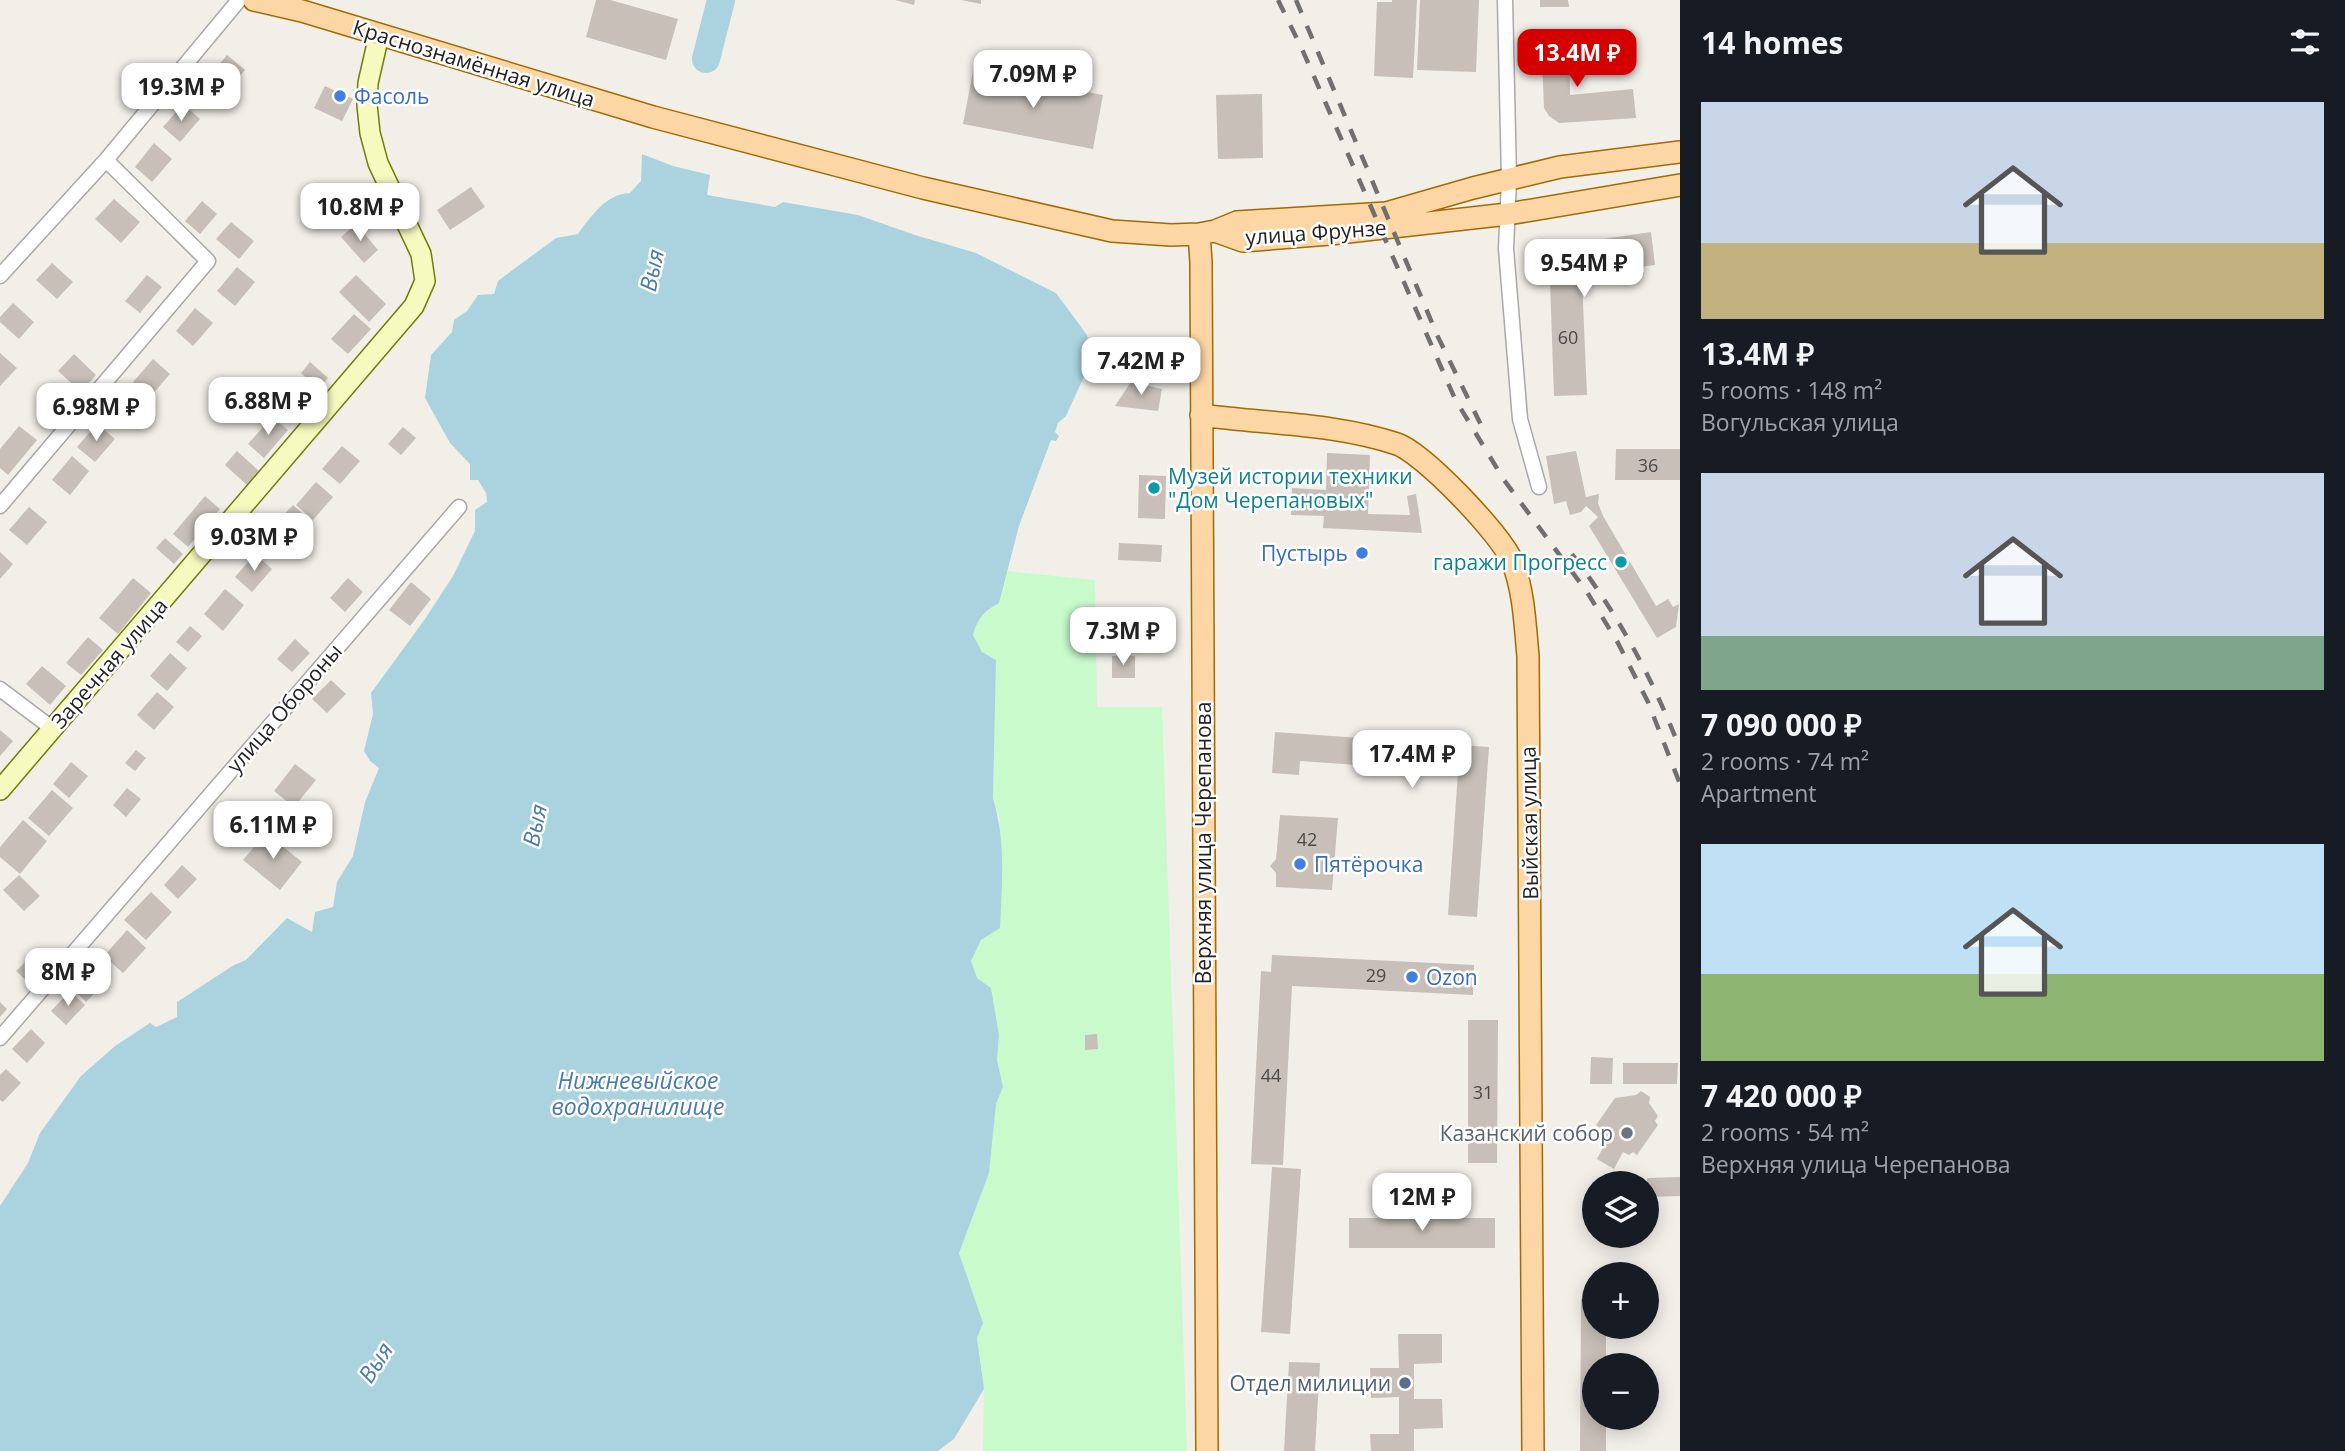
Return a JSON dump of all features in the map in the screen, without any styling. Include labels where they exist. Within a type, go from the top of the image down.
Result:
[{"type":"main road","name":"Краснознамённая улица","points":[[254,0],[304,5],[379,35],[653,117],[923,188],[1112,231],[1171,235],[1207,233]]},
{"type":"main road","name":"улица Фрунзе","points":[[1207,233],[1237,222],[1386,213],[1560,167],[1680,152]]},
{"type":"main road","name":"улица Фрунзе","points":[[1207,233],[1243,240],[1285,239],[1508,214],[1680,184]]},
{"type":"main road","name":"Верхняя улица Черепанова","points":[[1207,233],[1202,415],[1207,1451]]},
{"type":"main road","name":"Выйская улица","points":[[1202,415],[1349,431],[1400,445],[1444,481],[1484,520],[1511,560],[1523,607],[1528,656],[1533,1451]]},
{"type":"street","points":[[0,276],[106,160],[239,0]]},
{"type":"street","points":[[1505,0],[1509,179],[1506,249],[1520,419],[1539,487]]},
{"type":"street","name":"Заречная улица","points":[[0,790],[414,306],[425,281],[421,254],[378,163],[370,133],[368,83],[379,35]]},
{"type":"street","points":[[0,506],[208,261],[106,160]]},
{"type":"street","name":"улица Обороны","points":[[0,1038],[459,507]]},
{"type":"street","points":[[0,689],[53,729]]},
{"type":"green space","points":[[1006,571],[1095,580],[1097,707],[1162,707],[1187,1451],[983,1451],[984,1389],[977,1337],[982,1323],[959,1253],[989,1173],[996,1104],[1003,1087],[997,1060],[999,1035],[991,988],[977,978],[971,961],[981,940],[1000,820],[993,798],[996,660],[982,652],[973,635],[976,621],[999,602]]},
{"type":"water","name":"Нижневыйское водохранилище","points":[[642,154],[673,166],[710,175],[707,195],[775,207],[783,202],[858,215],[976,253],[1056,293],[1087,335],[1092,359],[1066,416],[1058,423],[1055,432],[1059,436],[1056,441],[1051,440],[1019,526],[999,603],[982,616],[973,635],[982,652],[996,660],[993,798],[1000,830],[1002,862],[1000,928],[981,940],[971,961],[977,978],[991,988],[999,1035],[997,1060],[1003,1087],[996,1104],[989,1173],[959,1253],[983,1323],[977,1338],[984,1389],[954,1439],[938,1451],[0,1451],[0,1206],[28,1163],[40,1133],[81,1076],[115,1046],[150,1023],[156,1027],[177,1017],[177,1002],[246,960],[287,918],[312,932],[315,912],[333,907],[337,882],[353,856],[365,802],[379,768],[370,761],[364,751],[373,714],[371,693],[453,576],[475,531],[475,510],[487,502],[486,493],[478,480],[470,480],[470,464],[450,443],[425,398],[431,355],[452,332],[454,320],[467,311],[478,295],[494,294],[498,281],[556,238],[578,234],[606,202],[621,194],[630,193],[641,181]]},
{"type":"building","points":[[596,0],[610,0],[678,19],[666,60],[586,37]]},
{"type":"building","points":[[895,0],[915,0],[914,5]]},
{"type":"building","points":[[961,0],[981,0],[981,4]]},
{"type":"building","points":[[1417,0],[1413,78],[1374,76],[1377,2]]},
{"type":"building","points":[[1420,0],[1479,0],[1476,72],[1417,70]]},
{"type":"building","points":[[1540,0],[1568,0],[1569,7],[1540,7]]},
{"type":"building","points":[[1569,32],[1570,95],[1633,89],[1636,118],[1559,123],[1549,116],[1544,108],[1541,33]]},
{"type":"building","points":[[227,55],[245,70],[225,94],[207,79]]},
{"type":"building","points":[[973,71],[1103,95],[1093,149],[963,124]]},
{"type":"building","points":[[325,86],[353,99],[342,121],[314,108]]},
{"type":"building","points":[[1262,94],[1263,158],[1218,159],[1216,95]]},
{"type":"building","points":[[183,104],[200,119],[180,142],[163,127]]},
{"type":"building","points":[[154,143],[172,159],[152,182],[135,167]]},
{"type":"building","points":[[471,187],[485,207],[450,230],[437,210]]},
{"type":"building","points":[[114,199],[140,222],[121,243],[95,219]]},
{"type":"building","points":[[202,201],[217,214],[200,234],[185,221]]},
{"type":"building","points":[[231,222],[254,241],[239,259],[216,239]]},
{"type":"building","points":[[356,224],[378,250],[364,263],[341,237]]},
{"type":"building","points":[[1651,232],[1655,265],[1588,274],[1582,280],[1587,395],[1554,396],[1549,254],[1556,246]]},
{"type":"building","points":[[52,263],[73,282],[57,299],[36,280]]},
{"type":"building","points":[[237,267],[255,282],[235,306],[217,291]]},
{"type":"building","points":[[147,275],[162,287],[140,313],[125,301]]},
{"type":"building","points":[[356,275],[386,304],[369,322],[339,292]]},
{"type":"building","points":[[13,303],[34,322],[19,339],[0,322],[0,317]]},
{"type":"building","points":[[195,308],[213,323],[193,346],[176,331]]},
{"type":"building","points":[[354,314],[371,329],[348,354],[331,339]]},
{"type":"building","points":[[0,353],[17,368],[0,386]]},
{"type":"building","points":[[74,354],[96,375],[81,392],[58,371]]},
{"type":"building","points":[[153,359],[170,374],[150,397],[133,382]]},
{"type":"building","points":[[310,362],[328,378],[318,389],[301,373]]},
{"type":"building","points":[[272,382],[290,398],[281,409],[263,393]]},
{"type":"building","points":[[1131,382],[1162,389],[1158,411],[1115,406]]},
{"type":"building","points":[[272,417],[288,430],[264,458],[248,444]]},
{"type":"building","points":[[97,424],[115,439],[95,462],[77,447]]},
{"type":"building","points":[[19,426],[37,440],[8,475],[0,468],[0,449]]},
{"type":"building","points":[[403,427],[416,438],[401,455],[388,444]]},
{"type":"building","points":[[342,446],[360,461],[340,484],[322,469]]},
{"type":"building","points":[[1616,449],[1680,449],[1680,480],[1615,480]]},
{"type":"building","points":[[237,451],[260,472],[248,486],[225,465]]},
{"type":"building","name":"гаражи Прогресс","points":[[1576,451],[1586,497],[1599,494],[1598,503],[1603,516],[1656,606],[1668,599],[1673,607],[1679,604],[1676,627],[1657,638],[1589,526],[1598,517],[1586,506],[1581,512],[1570,515],[1566,501],[1554,504],[1546,456]]},
{"type":"building","points":[[1327,453],[1370,455],[1368,514],[1410,515],[1407,496],[1416,494],[1422,533],[1323,528],[1324,516],[1291,515],[1292,488],[1326,490]]},
{"type":"building","points":[[72,456],[89,471],[70,495],[52,480]]},
{"type":"building","points":[[1139,475],[1166,476],[1165,519],[1138,518]]},
{"type":"building","points":[[316,482],[333,497],[313,520],[296,505]]},
{"type":"building","points":[[205,496],[220,509],[188,547],[173,534]]},
{"type":"building","points":[[293,505],[310,520],[290,543],[272,528]]},
{"type":"building","points":[[29,507],[47,522],[27,545],[9,530]]},
{"type":"building","points":[[165,538],[183,554],[174,564],[156,548]]},
{"type":"building","points":[[1119,543],[1162,545],[1161,562],[1118,560]]},
{"type":"building","points":[[0,552],[13,564],[0,579]]},
{"type":"building","points":[[255,554],[272,569],[252,592],[235,577]]},
{"type":"building","points":[[133,578],[151,593],[118,634],[99,618]]},
{"type":"building","points":[[348,578],[363,592],[345,612],[330,598]]},
{"type":"building","points":[[411,582],[431,599],[410,626],[389,610]]},
{"type":"building","points":[[225,589],[244,605],[223,631],[204,614]]},
{"type":"building","points":[[190,626],[202,636],[188,652],[176,642]]},
{"type":"building","points":[[88,637],[103,650],[81,675],[66,663]]},
{"type":"building","points":[[295,639],[310,653],[292,672],[277,659]]},
{"type":"building","points":[[170,653],[187,668],[167,691],[150,676]]},
{"type":"building","points":[[1112,656],[1135,656],[1135,678],[1112,678]]},
{"type":"building","points":[[42,666],[66,686],[50,705],[26,684]]},
{"type":"building","points":[[331,680],[346,694],[327,713],[312,699]]},
{"type":"building","points":[[157,692],[174,707],[154,730],[137,715]]},
{"type":"building","points":[[0,730],[13,741],[0,756]]},
{"type":"building","points":[[1275,732],[1489,747],[1477,917],[1448,915],[1458,772],[1300,761],[1299,775],[1272,773]]},
{"type":"building","points":[[136,750],[146,758],[135,771],[125,763]]},
{"type":"building","points":[[71,762],[88,776],[69,798],[53,784]]},
{"type":"building","points":[[295,764],[316,780],[294,807],[274,791]]},
{"type":"building","points":[[127,788],[141,799],[126,817],[113,805]]},
{"type":"building","points":[[52,790],[73,808],[49,836],[28,818]]},
{"type":"building","points":[[1280,815],[1338,818],[1332,890],[1276,887],[1276,873],[1270,866],[1276,859]]},
{"type":"building","points":[[23,820],[47,841],[20,874],[0,857],[0,847]]},
{"type":"building","points":[[266,833],[302,862],[280,890],[243,860]]},
{"type":"building","points":[[182,865],[197,879],[178,899],[164,885]]},
{"type":"building","points":[[19,875],[40,896],[24,911],[3,890]]},
{"type":"building","points":[[151,892],[172,912],[146,940],[124,920]]},
{"type":"building","points":[[127,930],[146,948],[123,973],[104,956]]},
{"type":"building","points":[[35,952],[50,966],[31,985],[16,971]]},
{"type":"building","points":[[1272,955],[1474,965],[1473,995],[1292,986],[1283,1165],[1251,1164],[1261,971],[1271,972]]},
{"type":"building","points":[[90,968],[105,982],[86,1002],[72,988]]},
{"type":"building","points":[[70,991],[85,1005],[66,1025],[51,1011]]},
{"type":"building","points":[[0,1002],[7,1009],[0,1017]]},
{"type":"building","points":[[1468,1020],[1498,1020],[1497,1163],[1468,1163]]},
{"type":"building","points":[[31,1029],[45,1043],[27,1063],[12,1049]]},
{"type":"building","points":[[1097,1034],[1098,1049],[1085,1050],[1085,1035]]},
{"type":"building","points":[[1591,1057],[1613,1058],[1612,1084],[1590,1084]]},
{"type":"building","points":[[1623,1063],[1678,1063],[1677,1084],[1623,1084]]},
{"type":"building","points":[[6,1069],[21,1083],[3,1102],[0,1100],[0,1075]]},
{"type":"building","name":"Казанский собор","points":[[1641,1091],[1650,1097],[1649,1103],[1658,1116],[1655,1121],[1658,1125],[1637,1155],[1623,1152],[1614,1169],[1597,1159],[1607,1140],[1600,1136],[1603,1130],[1596,1125],[1615,1098],[1636,1095]]},
{"type":"building","points":[[1272,1167],[1301,1169],[1290,1334],[1261,1332]]},
{"type":"building","points":[[1680,1177],[1680,1196],[1659,1197],[1659,1178]]},
{"type":"building","points":[[1349,1218],[1495,1218],[1495,1248],[1349,1248]]},
{"type":"building","points":[[1581,1299],[1582,1339],[1606,1339],[1606,1353],[1582,1353],[1582,1430],[1606,1430],[1606,1451],[1580,1451]]},
{"type":"building","points":[[1398,1334],[1442,1334],[1442,1363],[1414,1364],[1414,1399],[1442,1399],[1443,1428],[1414,1429],[1414,1451],[1371,1451],[1370,1434],[1399,1434],[1399,1397],[1371,1398],[1370,1368],[1399,1368]]},
{"type":"building","points":[[1289,1362],[1320,1363],[1315,1451],[1284,1451]]},
{"type":"waterway","name":"Выя","points":[[706,59],[721,0]]},
{"type":"railway","points":[[1278,0],[1455,399],[1504,480],[1587,592],[1618,643],[1648,702],[1680,784]]},
{"type":"railway","points":[[1296,0],[1438,337],[1483,429]]},
{"type":"railway","points":[[1572,554],[1605,600],[1633,648],[1680,749]]},
{"type":"place","name":"Фасоль","points":[[340,96]]},
{"type":"place","name":"Музей истории техники \"Дом Черепановых\"","points":[[1154,488]]},
{"type":"place","name":"Пустырь","points":[[1362,553]]},
{"type":"place","name":"гаражи Прогресс","points":[[1621,562]]},
{"type":"place","name":"Пятёрочка","points":[[1300,864]]},
{"type":"place","name":"Ozon","points":[[1412,977]]},
{"type":"place","name":"Казанский собор","points":[[1627,1133]]},
{"type":"place","name":"Отдел милиции","points":[[1405,1383]]}]
